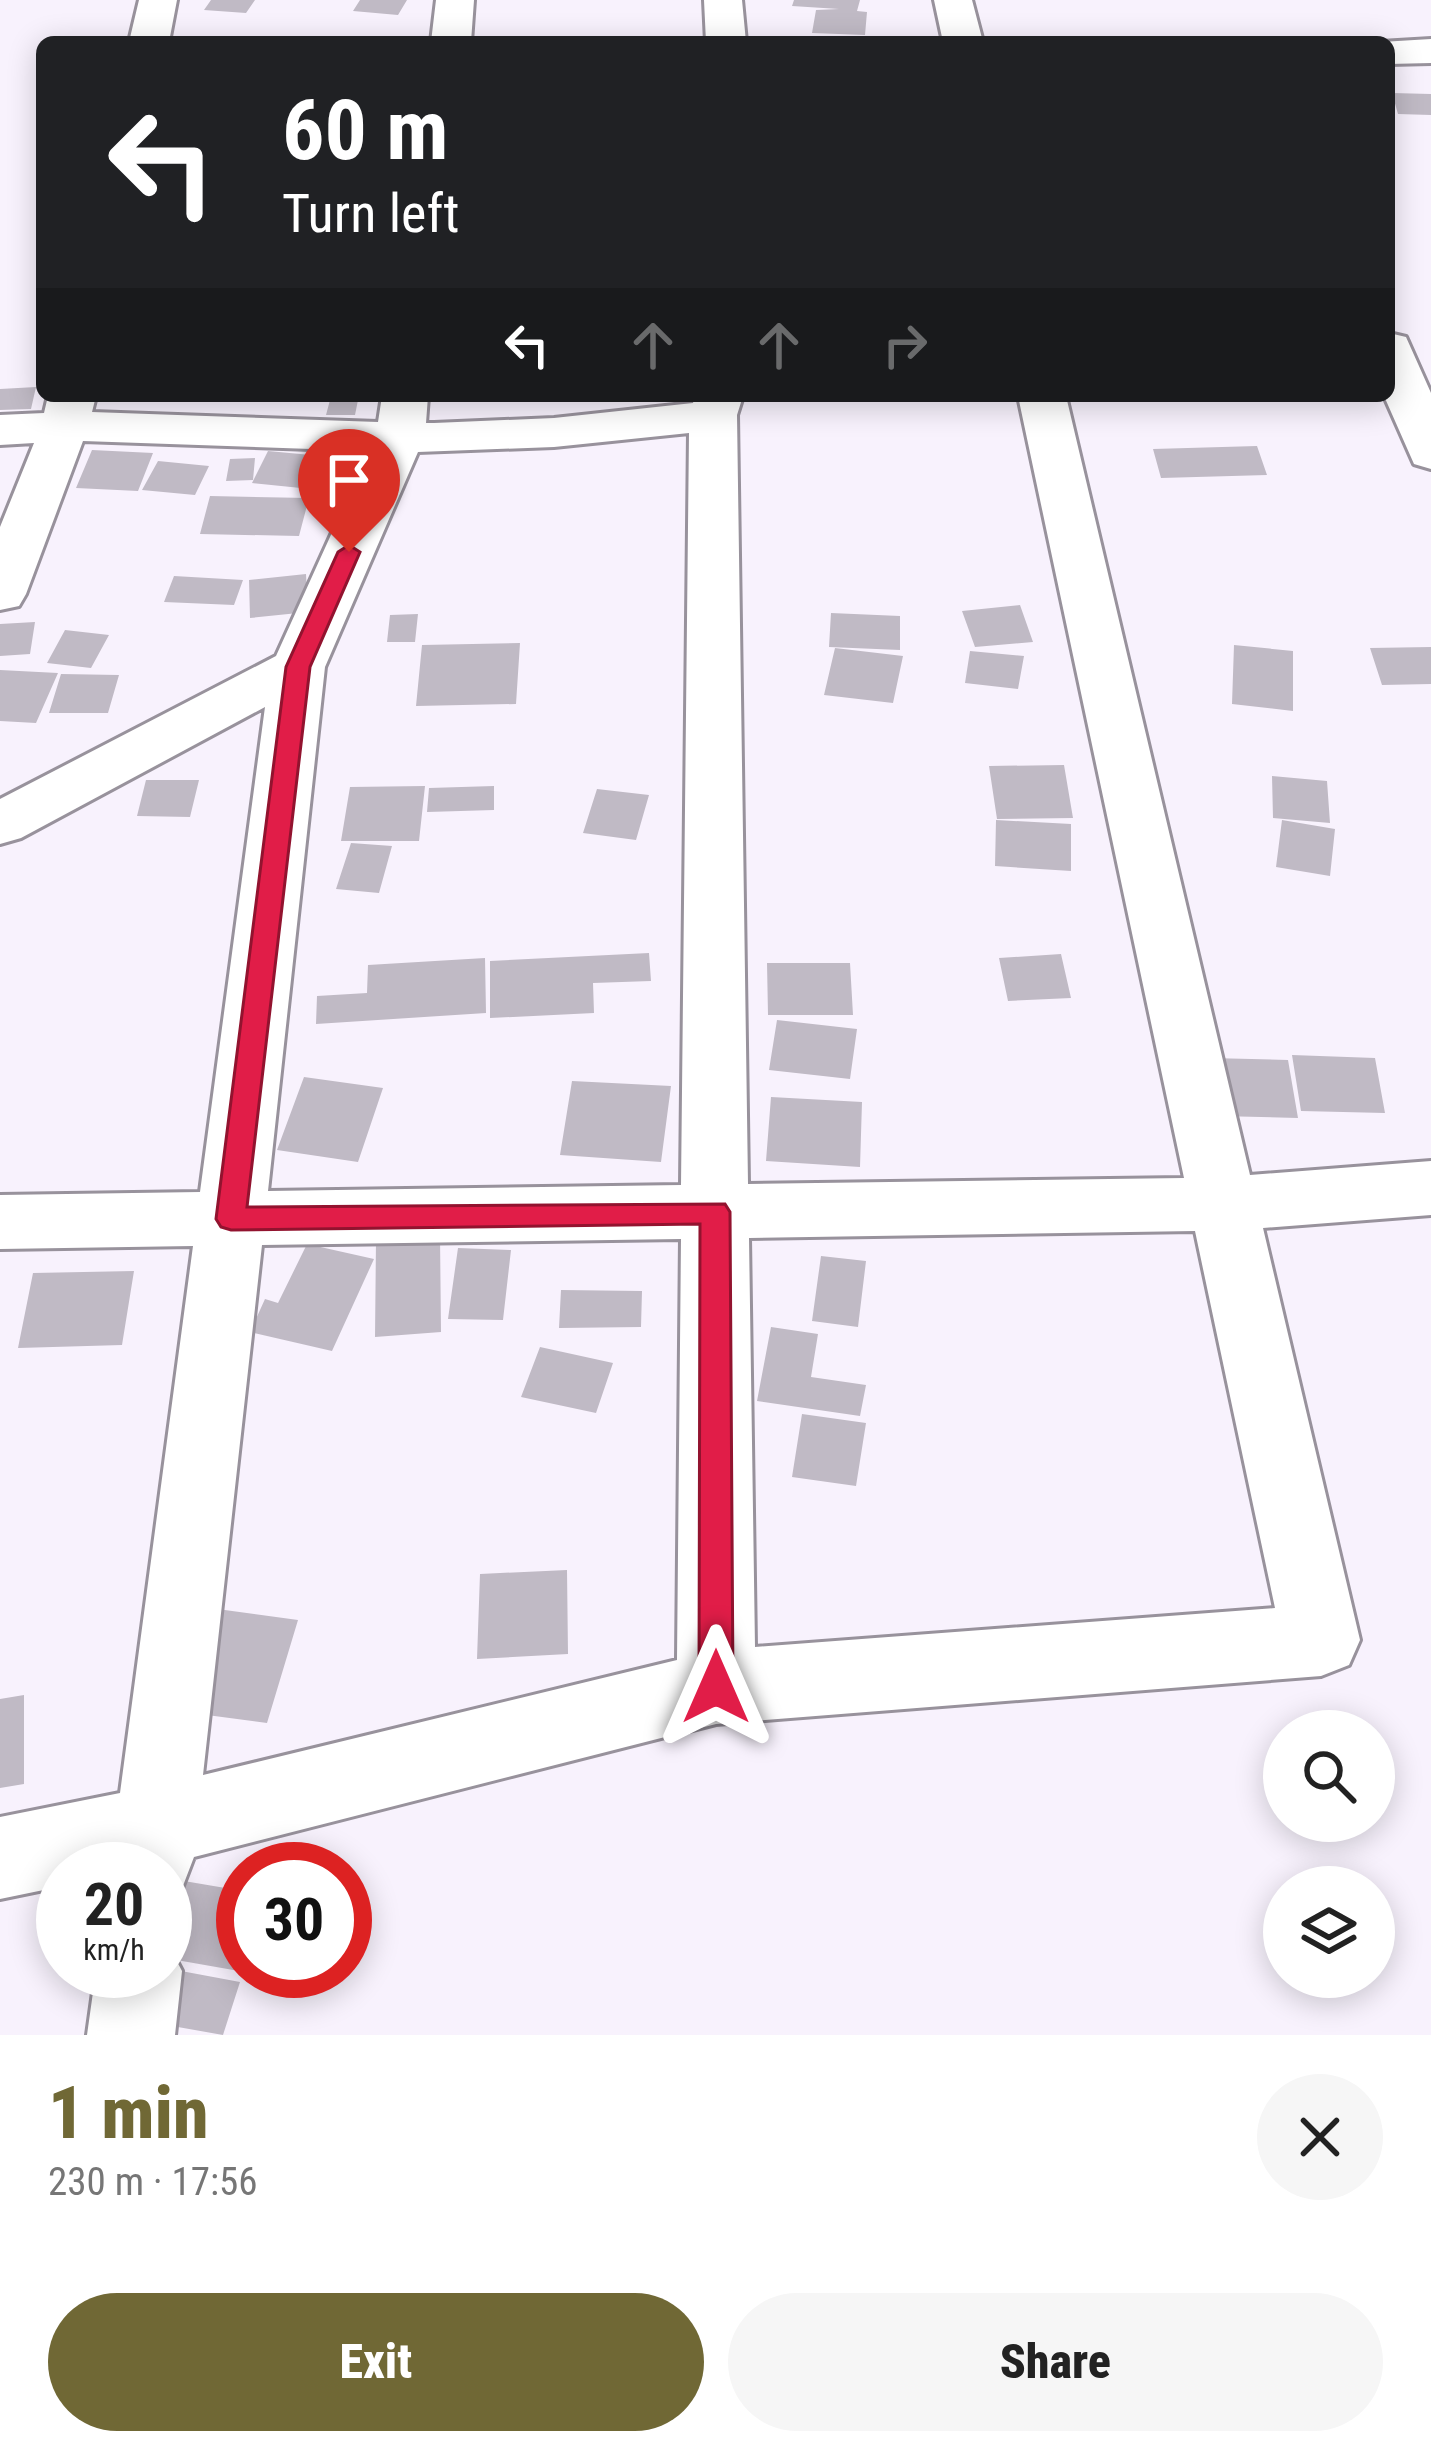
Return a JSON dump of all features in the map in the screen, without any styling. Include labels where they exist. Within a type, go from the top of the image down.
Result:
[{"type":"street","points":[[150,36],[158,0]]},
{"type":"street","points":[[452,36],[455,0]]},
{"type":"street","points":[[723,0],[726,36]]},
{"type":"street","points":[[953,0],[962,36]]},
{"type":"street","points":[[1395,52],[1431,51]]},
{"type":"street","points":[[1395,362],[1431,454]]},
{"type":"street","points":[[172,1842],[716,1687],[1321,1640],[1043,402]]},
{"type":"street","points":[[0,430],[69,410],[403,417],[612,430],[716,406],[716,1687]]},
{"type":"street","points":[[0,594],[69,410]]},
{"type":"street","points":[[155,1842],[298,667],[403,417]]},
{"type":"street","points":[[0,824],[298,667]]},
{"type":"street","points":[[0,1222],[1223,1204],[1431,1188]]},
{"type":"street","points":[[0,1858],[36,1855]]},
{"type":"street","points":[[131,2035],[136,1998]]},
{"type":"building","points":[[211,0],[255,0],[246,13],[204,10]]},
{"type":"building","points":[[360,0],[407,0],[398,15],[353,11]]},
{"type":"building","points":[[794,0],[860,0],[857,11],[867,12],[865,35],[812,33],[816,10],[839,9],[792,6]]},
{"type":"building","points":[[1395,93],[1431,94],[1431,115],[1398,114]]},
{"type":"building","points":[[36,387],[31,409],[0,410],[0,389]]},
{"type":"building","points":[[329,402],[358,402],[355,415],[326,415]]},
{"type":"building","points":[[1257,446],[1267,475],[1161,478],[1153,449]]},
{"type":"building","points":[[92,450],[153,453],[138,491],[76,488]]},
{"type":"building","points":[[268,451],[354,459],[340,492],[252,483]]},
{"type":"building","points":[[255,458],[253,480],[226,481],[230,459]]},
{"type":"building","points":[[158,461],[209,466],[195,495],[142,490]]},
{"type":"building","points":[[210,496],[309,498],[299,536],[200,534]]},
{"type":"building","points":[[306,574],[308,612],[250,618],[249,580]]},
{"type":"building","points":[[174,576],[243,580],[234,605],[164,602]]},
{"type":"building","points":[[1020,605],[1033,642],[975,647],[962,611]]},
{"type":"building","points":[[831,613],[900,616],[900,650],[829,647]]},
{"type":"building","points":[[418,614],[415,642],[387,642],[390,615]]},
{"type":"building","points":[[35,622],[30,654],[0,656],[0,624]]},
{"type":"building","points":[[65,630],[109,635],[91,668],[47,663]]},
{"type":"building","points":[[520,643],[516,704],[416,706],[422,645]]},
{"type":"building","points":[[1234,645],[1293,651],[1293,711],[1232,704]]},
{"type":"building","points":[[1431,647],[1431,684],[1382,685],[1370,648]]},
{"type":"building","points":[[835,648],[903,656],[893,703],[824,695]]},
{"type":"building","points":[[970,651],[1024,656],[1018,689],[965,683]]},
{"type":"building","points":[[0,670],[58,673],[36,723],[0,721]]},
{"type":"building","points":[[61,674],[119,675],[108,713],[49,713]]},
{"type":"building","points":[[1064,765],[1073,818],[997,819],[989,766]]},
{"type":"building","points":[[1272,776],[1327,781],[1330,823],[1273,818]]},
{"type":"building","points":[[146,780],[199,780],[190,817],[137,816]]},
{"type":"building","points":[[425,786],[419,841],[341,841],[350,787]]},
{"type":"building","points":[[494,786],[494,810],[427,812],[429,788]]},
{"type":"building","points":[[597,789],[649,795],[636,840],[583,833]]},
{"type":"building","points":[[996,820],[1071,824],[1071,871],[995,866]]},
{"type":"building","points":[[1282,820],[1335,829],[1330,876],[1276,867]]},
{"type":"building","points":[[351,843],[392,846],[379,893],[336,889]]},
{"type":"building","points":[[649,953],[651,981],[593,983],[594,1013],[490,1018],[490,961]]},
{"type":"building","points":[[1061,954],[1071,998],[1008,1001],[999,958]]},
{"type":"building","points":[[485,958],[486,1013],[316,1024],[317,996],[367,993],[368,965]]},
{"type":"building","points":[[767,963],[850,963],[853,1015],[768,1015]]},
{"type":"building","points":[[777,1020],[857,1029],[850,1079],[769,1070]]},
{"type":"building","points":[[1292,1055],[1375,1058],[1385,1113],[1301,1111]]},
{"type":"building","points":[[1210,1058],[1288,1060],[1298,1118],[1218,1116]]},
{"type":"building","points":[[304,1077],[383,1088],[358,1162],[277,1150]]},
{"type":"building","points":[[572,1081],[671,1086],[661,1162],[560,1155]]},
{"type":"building","points":[[771,1097],[862,1102],[860,1167],[766,1161]]},
{"type":"building","points":[[440,1236],[441,1332],[375,1337],[376,1240]]},
{"type":"building","points":[[307,1244],[374,1259],[332,1351],[250,1332],[265,1299],[278,1303]]},
{"type":"building","points":[[458,1248],[511,1250],[503,1320],[448,1319]]},
{"type":"building","points":[[821,1256],[866,1261],[858,1327],[812,1321]]},
{"type":"building","points":[[134,1271],[122,1345],[18,1348],[33,1273]]},
{"type":"building","points":[[561,1290],[642,1291],[641,1327],[559,1328]]},
{"type":"building","points":[[771,1327],[818,1334],[811,1377],[866,1385],[860,1416],[757,1401]]},
{"type":"building","points":[[540,1347],[613,1363],[596,1413],[521,1397]]},
{"type":"building","points":[[802,1414],[866,1423],[856,1486],[792,1477]]},
{"type":"building","points":[[567,1570],[568,1654],[477,1659],[480,1574]]},
{"type":"building","points":[[188,1605],[298,1620],[267,1723],[154,1708]]},
{"type":"building","points":[[24,1695],[24,1784],[0,1788],[0,1699]]},
{"type":"building","points":[[192,1882],[216,1886],[216,1967],[192,1963]]},
{"type":"building","points":[[192,1973],[216,1978],[216,1998],[235,1998],[223,2035],[144,2021],[153,1998],[192,1998]]},
{"type":"route","points":[[349,552],[298,667],[231,1219],[715,1212],[716,1687]]}]
